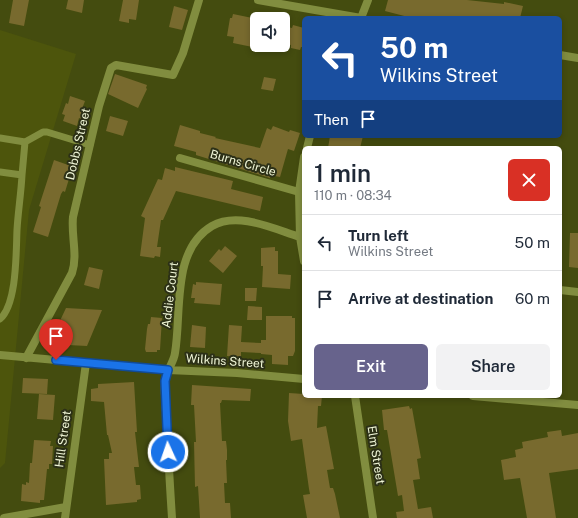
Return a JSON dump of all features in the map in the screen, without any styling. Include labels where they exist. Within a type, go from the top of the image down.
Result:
[{"type":"street","name":"Dobbs Street","points":[[26,358],[75,265],[72,227],[73,217],[90,145],[111,68],[116,65],[173,75],[183,53],[199,0]]},
{"type":"street","points":[[258,0],[298,3],[353,16]]},
{"type":"street","points":[[362,16],[368,0]]},
{"type":"street","points":[[562,55],[578,58]]},
{"type":"street","name":"Burns Circle","points":[[180,158],[299,192]]},
{"type":"street","points":[[302,171],[299,192],[300,237],[302,249]]},
{"type":"street","name":"Addie Court","points":[[172,518],[165,381],[175,354],[185,262],[194,242],[213,226],[224,221],[236,220],[250,222],[300,237]]},
{"type":"street","points":[[562,290],[578,292]]},
{"type":"street","name":"Wilkins Street","points":[[0,355],[168,370],[237,373],[302,380]]},
{"type":"street","name":"Hill Street","points":[[65,518],[86,363]]},
{"type":"street","name":"Elm Street","points":[[354,398],[373,518]]},
{"type":"street","points":[[496,398],[578,405]]},
{"type":"street","points":[[4,518],[66,507]]},
{"type":"lane","points":[[0,138],[25,142],[43,132],[47,132],[90,145]]},
{"type":"lane","points":[[0,319],[6,314],[11,295],[17,250],[17,231],[25,142]]},
{"type":"lane","points":[[0,172],[22,175]]},
{"type":"shaded area","points":[[0,30],[76,54],[29,210],[5,463],[0,468]]},
{"type":"building","points":[[13,0],[29,0],[24,26],[9,23]]},
{"type":"building","points":[[68,0],[84,0],[82,13],[66,9]]},
{"type":"building","points":[[123,0],[139,0],[136,20],[129,19],[129,23],[119,21]]},
{"type":"building","points":[[388,0],[467,0],[504,4],[504,2],[523,6],[520,16],[404,16],[385,11]]},
{"type":"building","points":[[174,6],[188,10],[182,30],[169,27]]},
{"type":"building","points":[[233,14],[250,18],[250,47],[233,43],[234,37],[227,36],[230,18],[232,18]]},
{"type":"building","points":[[293,25],[302,27],[302,47],[300,50],[291,48],[290,28],[292,28]]},
{"type":"building","points":[[115,74],[147,85],[147,89],[138,108],[108,94]]},
{"type":"building","points":[[264,77],[276,79],[273,91],[261,89]]},
{"type":"building","points":[[70,96],[85,101],[82,109],[85,110],[82,119],[79,118],[77,126],[63,121],[65,115],[62,114],[66,103],[68,104]]},
{"type":"building","points":[[110,116],[128,121],[123,136],[106,131]]},
{"type":"building","points":[[180,125],[200,131],[200,133],[216,137],[215,138],[260,148],[267,128],[271,130],[273,126],[289,132],[290,130],[300,133],[294,151],[288,149],[280,177],[270,175],[270,178],[196,155],[196,152],[174,146]]},
{"type":"building","points":[[330,138],[362,138],[360,146],[328,146]]},
{"type":"building","points":[[54,160],[71,166],[70,168],[72,169],[65,192],[63,191],[61,194],[48,237],[33,232],[41,207],[39,206]]},
{"type":"building","points":[[175,167],[233,181],[231,189],[263,197],[260,211],[176,191],[163,220],[161,220],[157,247],[161,247],[160,257],[155,256],[154,258],[140,256],[145,218],[141,216],[158,179],[162,180],[165,168],[175,171]]},
{"type":"building","points":[[570,233],[578,233],[578,268],[569,267]]},
{"type":"building","points":[[225,246],[237,256],[223,273],[209,261],[219,249],[221,251]]},
{"type":"building","points":[[275,247],[275,251],[278,251],[278,274],[291,275],[290,289],[262,287],[263,266],[261,266],[261,248]]},
{"type":"building","points":[[89,267],[103,270],[99,289],[84,285]]},
{"type":"building","points":[[196,282],[222,284],[220,305],[194,303],[195,298],[191,298],[193,284],[196,285]]},
{"type":"building","points":[[245,288],[257,288],[256,301],[245,301]]},
{"type":"building","points":[[248,306],[262,307],[262,320],[247,320]]},
{"type":"building","points":[[66,308],[102,310],[87,346],[49,344]]},
{"type":"building","points":[[266,316],[292,316],[292,318],[295,318],[295,351],[293,356],[288,356],[288,365],[272,364],[272,355],[261,353],[241,352],[241,357],[227,356],[229,325],[242,326],[241,342],[261,343],[261,340],[266,340]]},
{"type":"building","points":[[151,317],[162,318],[160,350],[157,350],[157,352],[146,352],[145,349],[147,329],[148,324],[150,324]]},
{"type":"building","points":[[192,325],[206,327],[205,348],[190,347]]},
{"type":"building","points":[[23,378],[48,379],[47,394],[22,393]]},
{"type":"building","points":[[134,382],[137,432],[135,432],[139,467],[134,467],[136,485],[140,485],[141,499],[137,500],[137,502],[106,505],[104,459],[109,459],[109,453],[112,453],[107,435],[104,402],[91,401],[91,389],[98,388],[98,384]]},
{"type":"building","points":[[192,385],[251,389],[250,401],[222,400],[220,403],[222,441],[226,441],[227,450],[227,483],[224,483],[225,503],[230,503],[231,518],[200,518],[198,486],[195,487],[194,442],[196,442],[194,405],[191,405]]},
{"type":"building","points":[[289,393],[302,394],[302,398],[322,398],[321,406],[318,406],[317,428],[326,426],[334,469],[327,470],[330,488],[333,488],[335,494],[340,518],[307,518],[303,495],[310,494],[302,439],[291,441],[288,421]]},
{"type":"building","points":[[39,394],[55,395],[53,420],[37,419]]},
{"type":"building","points":[[409,406],[410,409],[412,408],[421,458],[417,459],[420,479],[413,480],[418,509],[431,507],[433,518],[397,518],[396,512],[404,511],[402,495],[398,496],[387,430],[384,430],[382,410]]},
{"type":"building","points":[[561,430],[562,436],[578,433],[578,469],[549,473],[556,518],[527,518],[520,478],[504,480],[501,460],[516,457],[515,450],[523,448],[522,442],[548,437],[547,432]]},
{"type":"building","points":[[34,440],[51,441],[50,446],[53,446],[52,464],[49,464],[49,469],[47,469],[44,500],[40,500],[40,503],[21,501],[22,484],[26,485],[26,482],[29,483],[30,463],[32,463]]},
{"type":"route","points":[[56,360],[168,370],[165,381],[168,452]]}]
